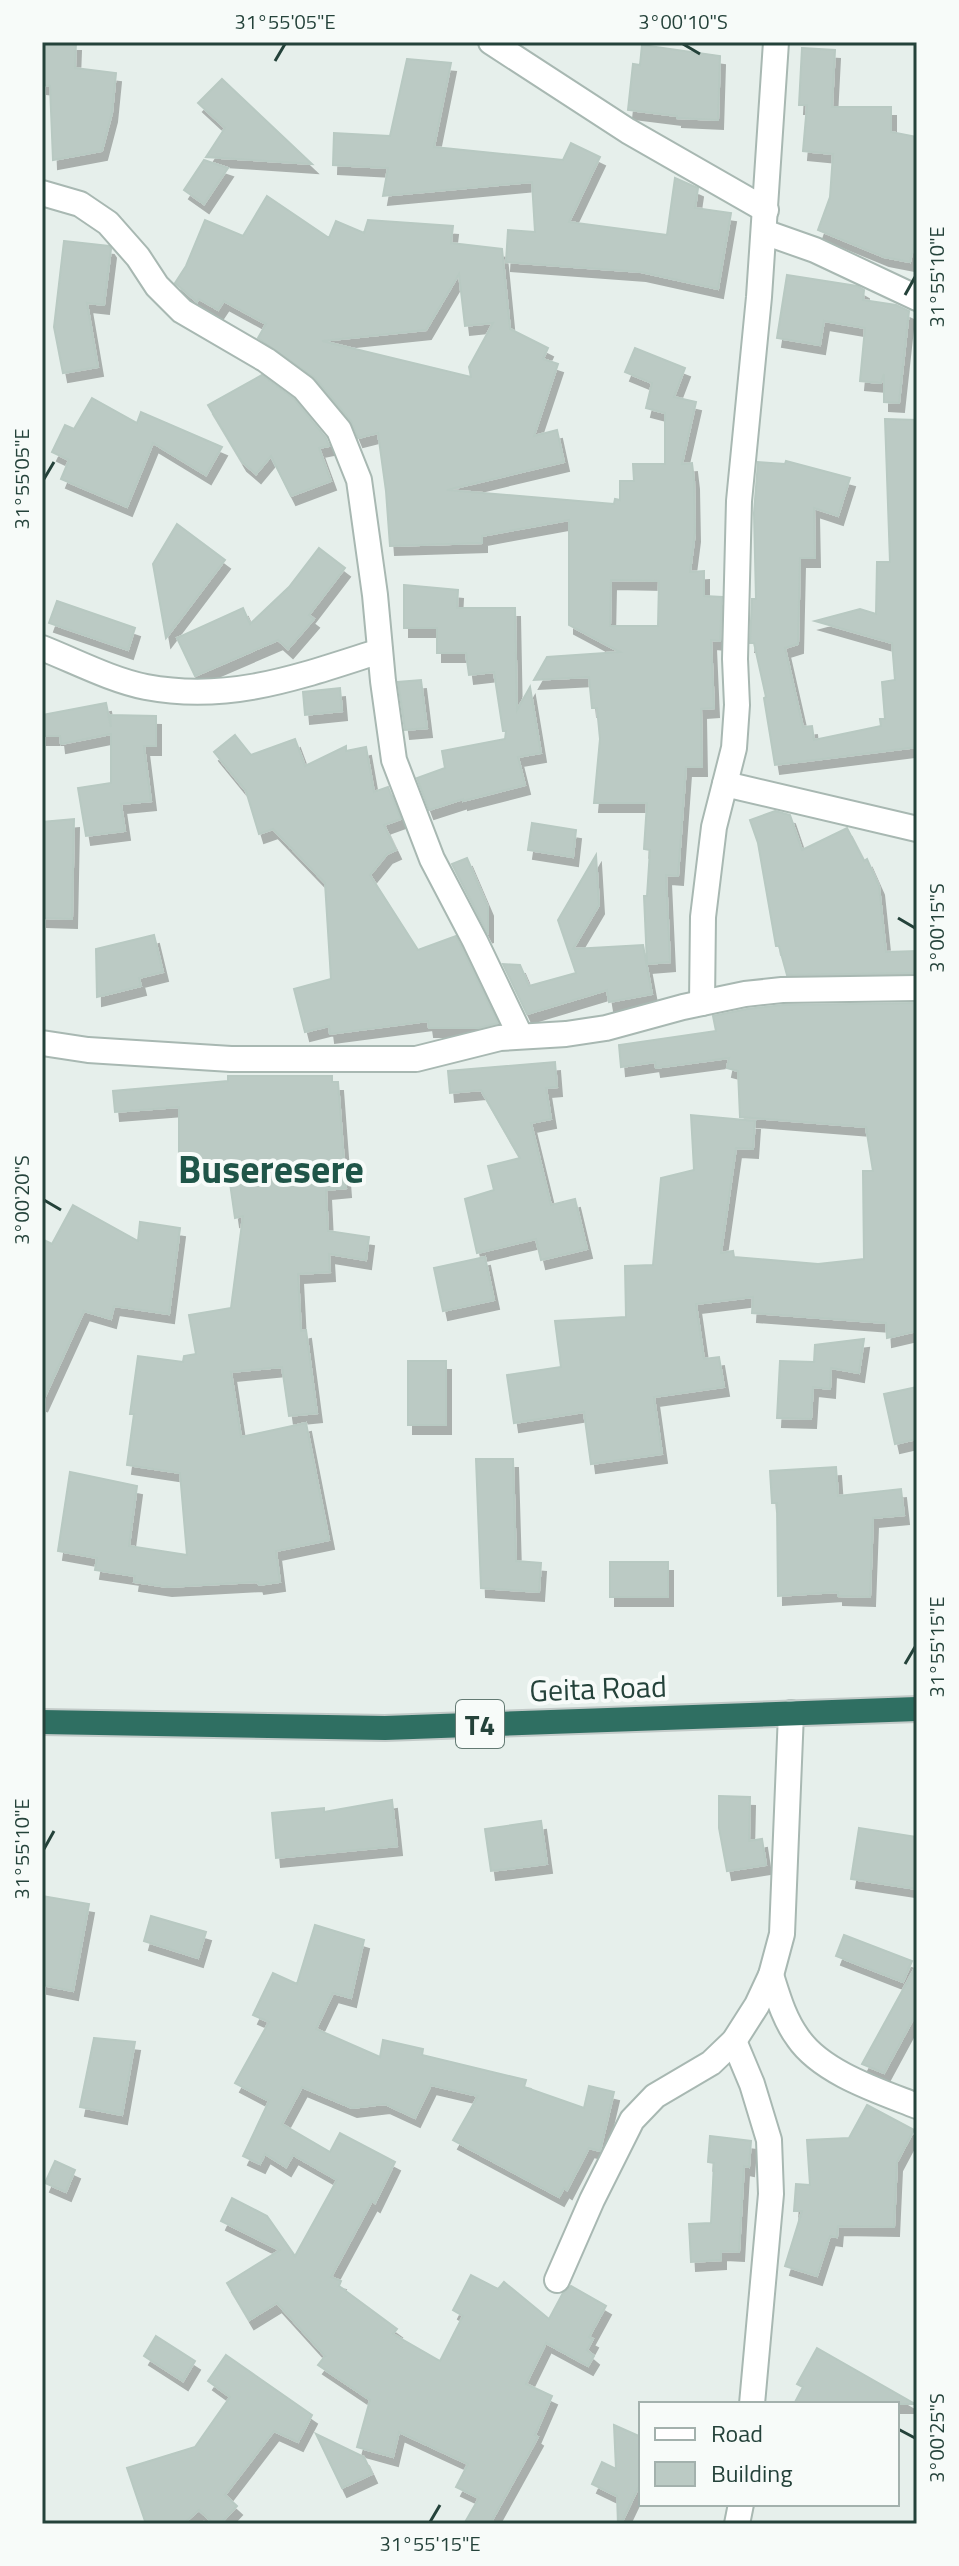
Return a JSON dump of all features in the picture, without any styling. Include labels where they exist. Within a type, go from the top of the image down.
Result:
[{"type":"highway","name":"Geita Road","points":[[42,1722],[385,1728],[917,1709]]},
{"type":"street","points":[[491,42],[765,221],[815,250],[917,298]]},
{"type":"street","points":[[702,1003],[703,917],[714,827],[734,748],[739,501],[765,221],[776,42]]},
{"type":"street","points":[[42,193],[80,204],[108,223],[138,257],[157,286],[182,311],[266,360],[304,388],[339,430],[359,480],[394,760],[432,859],[520,1035]]},
{"type":"street","points":[[42,648],[145,686],[215,693],[290,680],[380,651]]},
{"type":"street","points":[[725,784],[917,829]]},
{"type":"street","points":[[42,1043],[88,1050],[231,1059],[416,1059],[520,1035],[566,1034],[606,1028],[745,994],[782,990],[917,988]]},
{"type":"street","points":[[557,2280],[632,2120],[655,2096],[711,2063],[734,2041],[757,2005],[771,1975],[782,1934],[791,1713]]},
{"type":"street","points":[[771,1975],[784,2014],[799,2041],[824,2063],[865,2086],[917,2106]]},
{"type":"street","points":[[734,2041],[752,2084],[769,2140],[771,2194],[752,2402]]},
{"type":"building","points":[[42,42],[76,42],[75,68],[116,73],[112,113],[102,151],[53,160],[50,86],[42,85]]},
{"type":"building","points":[[642,45],[720,56],[718,120],[677,118],[628,110],[633,64],[640,65]]},
{"type":"building","points":[[802,48],[835,50],[832,107],[891,107],[891,132],[917,137],[917,232],[910,262],[884,257],[818,230],[830,197],[833,154],[803,151],[807,105],[799,105]]},
{"type":"building","points":[[407,59],[451,63],[434,147],[563,160],[571,143],[600,157],[569,222],[667,235],[675,178],[698,188],[695,208],[731,213],[718,289],[641,272],[506,262],[508,230],[535,232],[532,182],[383,196],[388,168],[333,165],[334,133],[390,136]]},
{"type":"building","points":[[222,79],[312,164],[206,157],[225,128],[198,103]]},
{"type":"building","points":[[204,160],[228,168],[204,204],[184,190]]},
{"type":"building","points":[[267,196],[329,238],[336,221],[364,233],[368,220],[453,226],[451,243],[502,249],[510,329],[548,348],[543,359],[558,364],[534,436],[557,430],[564,462],[447,490],[614,504],[615,499],[620,500],[620,481],[634,481],[633,464],[665,464],[665,413],[646,408],[652,383],[625,372],[635,348],[685,368],[674,397],[696,402],[682,464],[692,463],[694,480],[695,533],[690,572],[704,571],[704,596],[722,597],[720,641],[711,640],[714,708],[701,709],[702,767],[686,767],[678,876],[666,875],[670,962],[647,964],[644,896],[647,896],[650,850],[644,849],[647,803],[594,803],[600,739],[597,708],[592,708],[589,677],[534,680],[547,657],[620,652],[569,625],[569,520],[482,536],[482,543],[390,546],[378,433],[358,438],[351,421],[315,378],[258,338],[266,324],[224,301],[218,310],[199,299],[197,302],[175,283],[186,266],[205,220],[243,236]],"holes":[[[459,274],[465,326],[493,323],[469,367],[471,377],[322,341],[426,330]],[[611,580],[659,581],[658,626],[610,626]]]},
{"type":"building","points":[[64,241],[109,246],[111,249],[104,305],[87,303],[98,367],[63,373],[54,327]]},
{"type":"building","points":[[787,275],[857,286],[864,290],[863,300],[896,305],[909,311],[899,403],[884,402],[884,374],[881,383],[860,381],[865,328],[824,321],[820,345],[777,338]]},
{"type":"building","points":[[262,375],[294,399],[326,438],[329,446],[319,448],[331,481],[291,496],[271,456],[256,474],[242,462],[208,405]]},
{"type":"building","points":[[92,398],[137,423],[141,412],[222,447],[206,475],[153,443],[127,507],[61,479],[69,460],[52,452],[65,425],[74,429]]},
{"type":"building","points":[[885,419],[917,420],[917,747],[775,765],[766,697],[754,643],[750,643],[752,599],[756,599],[754,513],[758,462],[785,464],[786,461],[850,478],[838,516],[814,508],[815,558],[800,558],[798,644],[785,648],[803,727],[812,726],[814,740],[881,726],[880,719],[885,719],[882,682],[895,680],[892,643],[815,621],[860,609],[876,614],[877,562],[890,562]]},
{"type":"building","points":[[177,524],[225,560],[166,638],[153,564]]},
{"type":"building","points":[[319,548],[345,568],[309,615],[314,619],[288,649],[278,640],[195,676],[177,638],[243,608],[250,624],[289,587]]},
{"type":"building","points":[[404,585],[458,590],[457,608],[515,608],[517,710],[530,687],[541,753],[518,757],[525,785],[429,810],[417,778],[445,768],[442,751],[505,739],[506,731],[503,731],[494,672],[469,675],[466,653],[437,653],[437,628],[404,628]]},
{"type":"building","points":[[57,601],[135,628],[128,650],[49,623]]},
{"type":"building","points":[[421,680],[427,728],[405,730],[398,682]]},
{"type":"building","points":[[340,688],[342,711],[305,715],[303,692]]},
{"type":"building","points":[[106,703],[111,727],[110,715],[156,716],[156,746],[144,746],[151,801],[121,804],[125,831],[86,836],[78,788],[111,783],[111,734],[61,744],[60,736],[42,736],[42,715]]},
{"type":"building","points":[[235,735],[251,755],[295,739],[305,766],[346,746],[346,751],[366,747],[374,792],[388,787],[401,819],[384,825],[396,850],[387,854],[370,875],[418,950],[456,936],[498,1023],[479,1028],[429,1028],[428,1021],[330,1034],[329,1026],[305,1032],[294,989],[331,979],[325,883],[273,829],[259,834],[246,791],[214,752]]},
{"type":"building","points":[[775,811],[790,815],[802,850],[847,828],[864,861],[867,859],[879,886],[886,952],[917,951],[917,973],[787,975],[779,946],[776,946],[758,843],[750,820]]},
{"type":"building","points":[[74,819],[72,919],[42,918],[42,822]]},
{"type":"building","points":[[532,823],[576,830],[573,857],[528,850]]},
{"type":"building","points":[[596,855],[599,905],[573,949],[643,945],[652,994],[609,1002],[607,990],[527,1014],[503,964],[520,965],[529,986],[576,973],[558,920]]},
{"type":"building","points":[[467,858],[488,907],[488,934],[452,864]]},
{"type":"building","points":[[154,935],[163,972],[139,978],[141,986],[97,997],[96,949]]},
{"type":"building","points":[[917,1003],[917,1331],[887,1338],[886,1323],[752,1313],[753,1297],[696,1304],[704,1359],[719,1357],[724,1387],[654,1397],[662,1454],[591,1464],[584,1412],[514,1423],[507,1375],[561,1367],[555,1321],[626,1317],[625,1266],[653,1265],[661,1178],[694,1170],[691,1115],[755,1121],[753,1149],[736,1148],[721,1253],[733,1251],[734,1257],[818,1264],[864,1259],[863,1171],[873,1171],[866,1127],[740,1117],[738,1071],[727,1068],[729,1058],[656,1068],[655,1062],[621,1067],[619,1045],[716,1031],[713,1016],[747,1009],[783,1005]]},
{"type":"building","points":[[555,1062],[557,1087],[546,1088],[551,1119],[531,1123],[551,1205],[575,1199],[587,1249],[541,1260],[536,1239],[477,1253],[465,1199],[494,1190],[488,1166],[520,1158],[481,1090],[450,1093],[448,1071]]},
{"type":"building","points":[[228,1076],[332,1076],[332,1082],[338,1082],[346,1188],[326,1190],[328,1231],[369,1237],[366,1260],[329,1254],[330,1272],[298,1274],[301,1331],[306,1330],[317,1413],[289,1416],[282,1367],[231,1372],[241,1437],[306,1423],[329,1540],[276,1551],[280,1582],[167,1587],[134,1582],[135,1576],[95,1570],[97,1558],[58,1551],[70,1472],[137,1486],[129,1546],[187,1555],[180,1473],[127,1465],[138,1356],[183,1362],[184,1356],[196,1354],[189,1315],[231,1308],[243,1216],[235,1218],[227,1162],[179,1161],[179,1107],[115,1112],[113,1091],[228,1081]]},
{"type":"building","points":[[73,1205],[138,1241],[140,1222],[180,1228],[169,1314],[114,1306],[111,1319],[84,1311],[42,1403],[42,1239],[52,1244]]},
{"type":"building","points":[[485,1257],[494,1300],[443,1311],[434,1268]]},
{"type":"building","points":[[864,1339],[859,1373],[831,1368],[830,1389],[813,1387],[811,1419],[777,1418],[780,1361],[814,1362],[815,1345]]},
{"type":"building","points":[[408,1361],[446,1361],[446,1425],[408,1425]]},
{"type":"building","points":[[917,1387],[917,1439],[895,1444],[884,1394]]},
{"type":"building","points":[[476,1459],[513,1459],[516,1561],[541,1563],[539,1592],[481,1588]]},
{"type":"building","points":[[836,1467],[838,1496],[901,1489],[904,1515],[873,1518],[870,1597],[838,1596],[838,1592],[778,1596],[777,1503],[772,1503],[770,1471]]},
{"type":"building","points":[[610,1562],[668,1562],[668,1597],[610,1597]]},
{"type":"building","points":[[719,1796],[750,1797],[749,1841],[762,1839],[766,1865],[727,1871],[719,1828]]},
{"type":"building","points":[[392,1800],[397,1846],[276,1858],[272,1813],[324,1808],[324,1812]]},
{"type":"building","points":[[541,1821],[547,1864],[491,1871],[485,1829]]},
{"type":"building","points":[[859,1828],[917,1837],[917,1889],[851,1879]]},
{"type":"building","points":[[42,1896],[89,1904],[73,1991],[42,1985]]},
{"type":"building","points":[[151,1916],[206,1932],[198,1958],[144,1941]]},
{"type":"building","points":[[315,1925],[364,1940],[351,1998],[333,1993],[316,2029],[380,2057],[383,2040],[423,2049],[422,2055],[526,2080],[524,2087],[584,2108],[589,2086],[614,2092],[600,2151],[589,2148],[567,2190],[564,2188],[559,2197],[453,2140],[478,2096],[431,2085],[415,2118],[385,2104],[352,2108],[302,2087],[282,2124],[330,2152],[340,2133],[395,2162],[375,2203],[372,2201],[331,2277],[341,2281],[339,2286],[397,2329],[393,2334],[440,2361],[463,2316],[453,2310],[471,2275],[498,2289],[504,2282],[549,2319],[563,2293],[571,2286],[606,2306],[589,2337],[593,2339],[587,2350],[594,2356],[588,2366],[546,2343],[526,2384],[552,2396],[535,2435],[538,2437],[490,2524],[464,2524],[479,2498],[456,2487],[468,2464],[399,2432],[393,2457],[357,2447],[370,2400],[318,2365],[325,2356],[277,2303],[249,2320],[227,2283],[280,2250],[221,2221],[232,2198],[267,2216],[295,2256],[337,2180],[293,2155],[286,2167],[265,2154],[260,2164],[243,2156],[269,2101],[235,2083],[269,2022],[253,2015],[273,1973],[297,1984]]},
{"type":"building","points":[[844,1935],[912,1961],[903,1982],[836,1956]]},
{"type":"building","points":[[917,1964],[917,2012],[884,2073],[862,2064]]},
{"type":"building","points":[[94,2038],[135,2042],[122,2115],[80,2107]]},
{"type":"building","points":[[867,2105],[914,2130],[897,2162],[894,2227],[838,2226],[837,2237],[830,2236],[817,2276],[785,2266],[802,2211],[794,2211],[796,2184],[810,2185],[807,2140],[849,2138]]},
{"type":"building","points":[[710,2136],[751,2141],[749,2167],[744,2166],[739,2252],[721,2251],[721,2260],[691,2262],[689,2224],[711,2223],[714,2163],[708,2162]]},
{"type":"building","points":[[55,2161],[75,2170],[66,2192],[45,2183]]},
{"type":"building","points":[[156,2336],[195,2361],[183,2381],[144,2356]]},
{"type":"building","points":[[817,2348],[915,2404],[795,2402],[803,2387],[797,2384]]},
{"type":"building","points":[[226,2355],[312,2415],[298,2442],[274,2431],[225,2495],[237,2506],[220,2524],[214,2524],[199,2510],[183,2524],[146,2524],[127,2468],[195,2447],[230,2397],[208,2381]]},
{"type":"building","points":[[614,2425],[639,2436],[639,2486],[621,2524],[618,2524],[617,2496],[592,2484],[602,2462],[616,2469]]},
{"type":"building","points":[[316,2434],[364,2457],[372,2474],[342,2488]]},
{"type":"district","name":"Buseresere","points":[[271,1169]]}]
